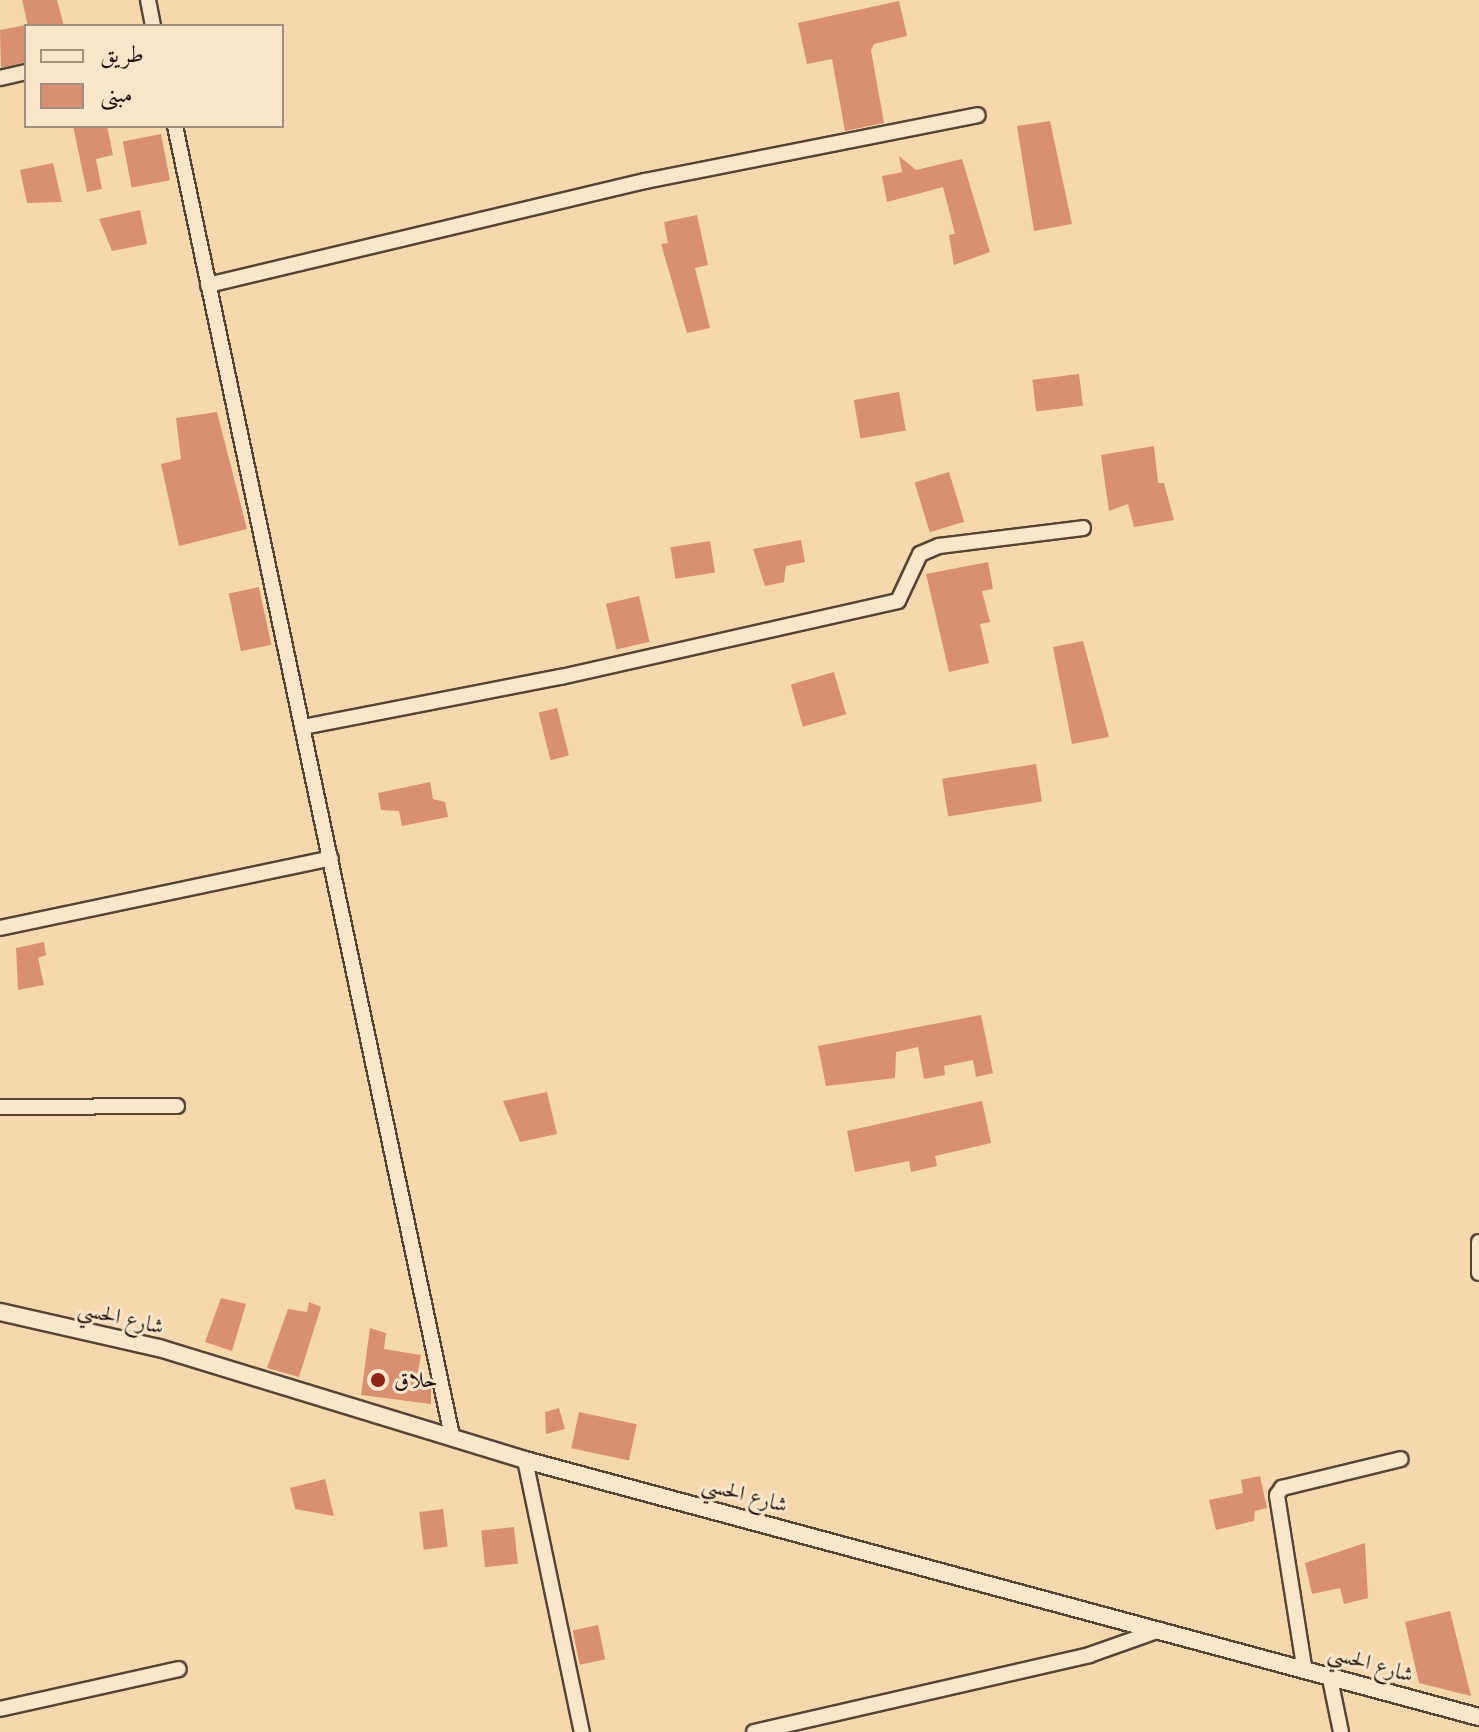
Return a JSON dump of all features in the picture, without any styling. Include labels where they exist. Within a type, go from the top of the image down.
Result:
[{"type":"street","points":[[148,0],[153,24]]},
{"type":"street","points":[[0,78],[24,72]]},
{"type":"street","points":[[208,285],[630,184],[978,115]]},
{"type":"street","points":[[175,128],[452,1436]]},
{"type":"street","points":[[303,727],[561,677],[898,601],[920,554],[939,546],[1083,528]]},
{"type":"street","points":[[0,928],[331,858]]},
{"type":"street","points":[[0,1107],[177,1106]]},
{"type":"street","points":[[1479,1242],[1479,1273]]},
{"type":"street","name":"شارع الحسي","points":[[0,1312],[159,1348],[525,1460],[1165,1628],[1479,1717]]},
{"type":"street","points":[[1304,1666],[1277,1495],[1282,1488],[1401,1459]]},
{"type":"street","points":[[525,1460],[582,1732]]},
{"type":"street","points":[[754,1732],[1076,1658],[1165,1628]]},
{"type":"street","points":[[0,1709],[179,1669]]},
{"type":"street","points":[[1329,1674],[1341,1732]]},
{"type":"building","points":[[22,0],[57,0],[63,24],[28,24]]},
{"type":"building","points":[[899,1],[907,36],[874,44],[871,50],[884,123],[845,131],[832,59],[807,64],[798,23]]},
{"type":"building","points":[[24,25],[24,62],[1,68],[0,30]]},
{"type":"building","points":[[1050,121],[1072,224],[1034,231],[1017,126]]},
{"type":"building","points":[[73,128],[107,128],[113,155],[96,159],[102,189],[87,192]]},
{"type":"building","points":[[161,134],[170,180],[132,188],[123,141]]},
{"type":"building","points":[[899,156],[916,170],[962,159],[990,252],[954,265],[949,235],[955,234],[943,187],[887,202],[882,176],[902,172]]},
{"type":"building","points":[[53,163],[62,202],[27,203],[20,170]]},
{"type":"building","points":[[140,210],[147,244],[112,251],[99,219]]},
{"type":"building","points":[[697,215],[708,265],[695,268],[710,328],[687,333],[661,244],[668,243],[664,222]]},
{"type":"building","points":[[1079,374],[1083,406],[1036,411],[1032,380]]},
{"type":"building","points":[[899,392],[906,430],[860,438],[854,400]]},
{"type":"building","points":[[217,412],[247,529],[179,546],[161,464],[181,459],[176,418]]},
{"type":"building","points":[[1154,446],[1158,483],[1164,483],[1174,520],[1134,527],[1128,504],[1109,511],[1101,455]]},
{"type":"building","points":[[949,472],[964,522],[930,532],[915,483]]},
{"type":"building","points":[[801,540],[805,562],[786,566],[784,582],[765,586],[753,549]]},
{"type":"building","points":[[710,541],[715,573],[675,579],[670,547]]},
{"type":"building","points":[[988,562],[993,589],[982,591],[990,622],[980,624],[989,663],[949,672],[926,574]]},
{"type":"building","points":[[259,587],[271,645],[241,651],[229,593]]},
{"type":"building","points":[[639,596],[650,642],[616,649],[606,604]]},
{"type":"building","points":[[1083,641],[1109,737],[1072,744],[1053,647]]},
{"type":"building","points":[[834,672],[846,714],[803,727],[791,684]]},
{"type":"building","points":[[557,708],[569,756],[550,760],[539,713]]},
{"type":"building","points":[[1036,764],[1042,802],[948,816],[942,779]]},
{"type":"building","points":[[430,782],[433,799],[445,802],[448,817],[402,826],[399,811],[381,810],[378,793]]},
{"type":"building","points":[[44,942],[46,955],[38,958],[44,985],[18,990],[16,948]]},
{"type":"building","points":[[981,1015],[993,1073],[976,1077],[973,1060],[944,1066],[945,1075],[924,1079],[918,1047],[896,1052],[895,1078],[826,1086],[818,1046]]},
{"type":"building","points":[[547,1092],[557,1134],[520,1142],[503,1101]]},
{"type":"building","points":[[982,1101],[991,1143],[935,1156],[937,1166],[911,1172],[909,1161],[855,1172],[847,1131]]},
{"type":"building","points":[[221,1298],[246,1304],[232,1351],[205,1342]]},
{"type":"building","points":[[309,1302],[321,1307],[299,1377],[267,1368],[288,1309],[307,1312]]},
{"type":"building","points":[[370,1328],[386,1333],[384,1349],[421,1355],[416,1384],[431,1387],[431,1404],[361,1395]]},
{"type":"building","points":[[559,1408],[565,1429],[546,1434],[545,1412]]},
{"type":"building","points":[[579,1412],[637,1424],[629,1460],[571,1448]]},
{"type":"building","points":[[1260,1476],[1267,1508],[1255,1511],[1254,1521],[1216,1530],[1209,1500],[1243,1493],[1241,1480]]},
{"type":"building","points":[[325,1479],[334,1516],[295,1509],[290,1488]]},
{"type":"building","points":[[443,1509],[448,1547],[424,1550],[419,1512]]},
{"type":"building","points":[[514,1527],[518,1564],[485,1567],[481,1530]]},
{"type":"building","points":[[1365,1543],[1368,1598],[1344,1604],[1340,1588],[1312,1594],[1305,1563]]},
{"type":"building","points":[[1450,1611],[1471,1696],[1419,1683],[1405,1622]]},
{"type":"building","points":[[598,1625],[605,1659],[580,1665],[573,1630]]},
{"type":"place","name":"حلاق","points":[[378,1380]]}]
